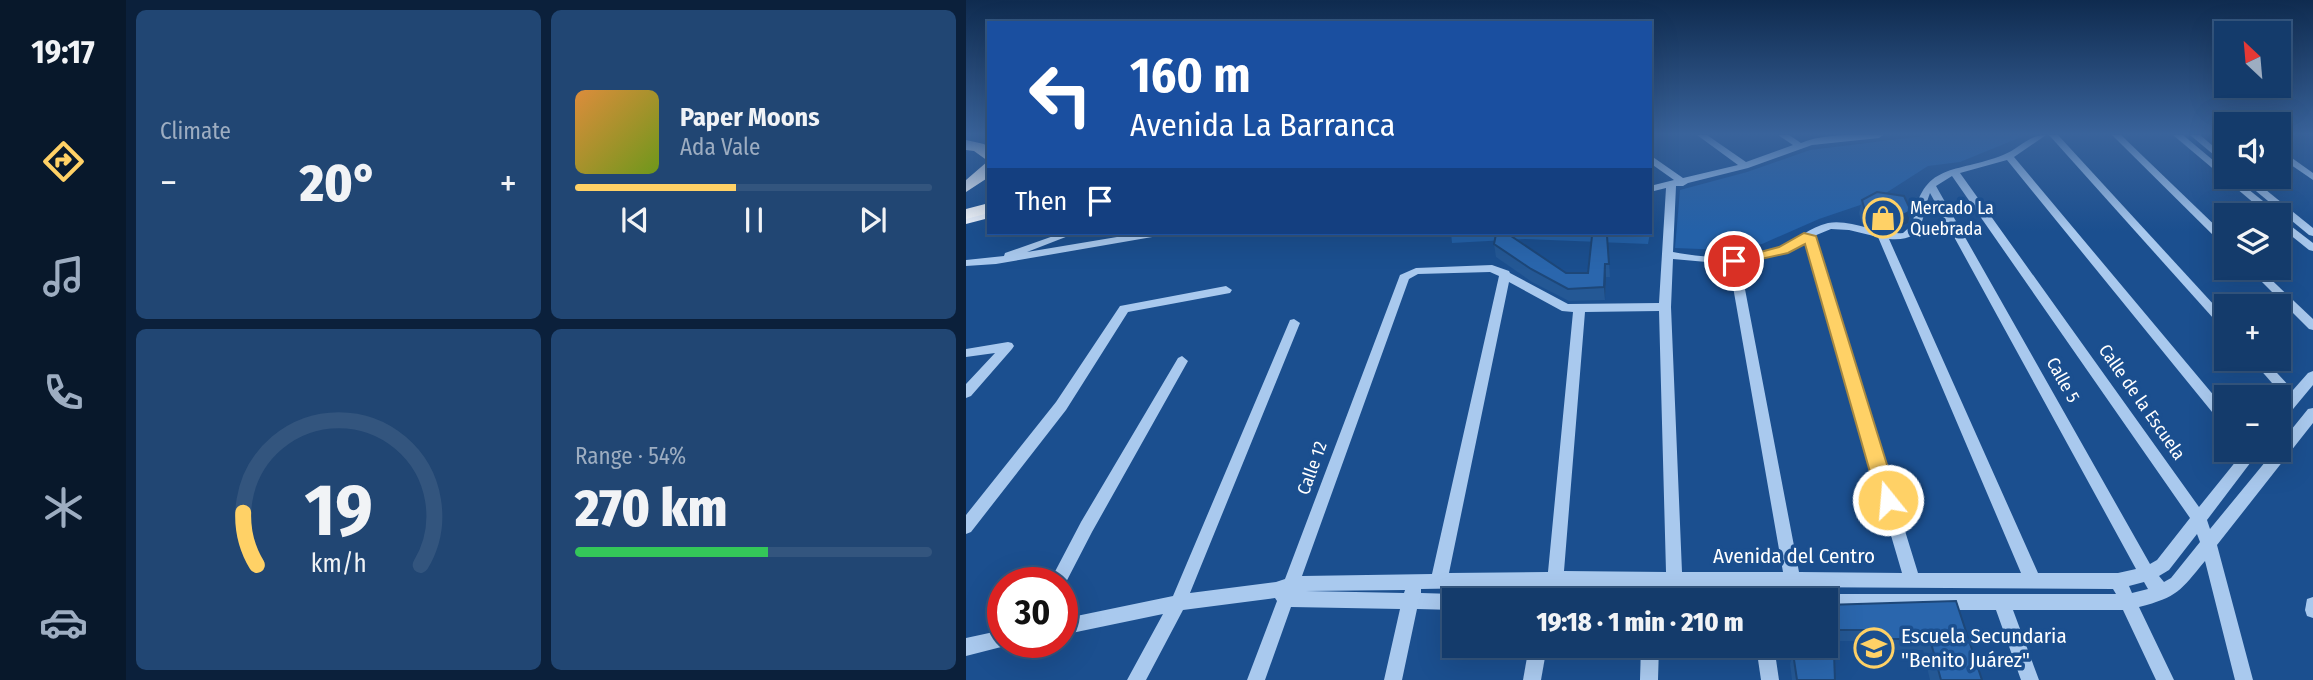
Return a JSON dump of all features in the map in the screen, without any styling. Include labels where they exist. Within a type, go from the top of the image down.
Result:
[{"type":"highway","points":[[966,189],[987,169]]},
{"type":"highway","points":[[966,189],[987,181]]},
{"type":"highway","points":[[966,206],[987,201]]},
{"type":"highway","points":[[966,214],[987,209]]},
{"type":"main road","points":[[966,220],[987,215]]},
{"type":"street","points":[[1659,167],[1677,184]]},
{"type":"street","points":[[1652,189],[1742,167]]},
{"type":"street","points":[[1668,256],[1734,261],[1783,250],[1832,226],[1883,237],[1906,236],[1918,225],[1918,203],[1931,184],[1972,167]]},
{"type":"street","points":[[2017,167],[2214,405]]},
{"type":"street","points":[[2082,167],[2214,312]]},
{"type":"street","points":[[2149,167],[2214,230]]},
{"type":"street","name":"Calle de la Escuela","points":[[1954,172],[2198,517],[2208,543],[2244,680]]},
{"type":"street","points":[[1674,578],[1665,307],[1677,184]]},
{"type":"street","name":"Calle 5","points":[[1931,184],[2147,574],[2162,593]]},
{"type":"street","points":[[2242,189],[2259,203]]},
{"type":"street","points":[[2259,189],[2313,233]]},
{"type":"street","points":[[2291,230],[2313,248]]},
{"type":"street","points":[[996,261],[1024,247],[1064,235]]},
{"type":"street","points":[[966,263],[996,261],[1146,235]]},
{"type":"street","points":[[1809,236],[1912,579]]},
{"type":"street","points":[[1883,237],[2032,579]]},
{"type":"street","points":[[1734,261],[1792,579]]},
{"type":"street","name":"Calle 12","points":[[1256,680],[1285,591],[1404,277],[1409,273],[1492,268],[1505,273]]},
{"type":"street","points":[[1439,581],[1505,273],[1555,304],[1579,309],[1665,307]]},
{"type":"street","points":[[2265,280],[2313,326]]},
{"type":"street","points":[[966,527],[1061,406],[1124,309],[1227,290]]},
{"type":"street","points":[[1551,588],[1555,579],[1579,309]]},
{"type":"street","points":[[1136,680],[1178,603],[1294,323]]},
{"type":"street","points":[[966,353],[1008,346],[966,393]]},
{"type":"street","points":[[1066,567],[1182,361]]},
{"type":"street","points":[[2268,371],[2293,398]]},
{"type":"street","points":[[2291,401],[2313,376]]},
{"type":"street","points":[[1838,603],[2128,602],[2162,593],[2176,583],[2313,413]]},
{"type":"street","name":"Avenida del Centro","points":[[1078,624],[1178,603],[1415,581],[1674,578],[2118,581],[2147,574],[2163,565],[2242,462]]},
{"type":"street","points":[[1755,579],[1757,588]]},
{"type":"street","points":[[1393,680],[1415,581]]},
{"type":"street","points":[[2118,581],[2165,680]]},
{"type":"street","name":"Avenida del Centro","points":[[1285,591],[1411,602],[1442,601]]},
{"type":"street","points":[[2003,602],[2030,680]]},
{"type":"street","points":[[2313,605],[2313,610]]},
{"type":"street","points":[[966,647],[987,642]]},
{"type":"street","points":[[1532,680],[1536,658]]},
{"type":"street","points":[[1650,658],[1650,680]]},
{"type":"street","points":[[1767,658],[1770,680]]},
{"type":"shaded area","points":[[1762,167],[1927,167],[1875,200],[1819,219],[1762,244],[1726,250],[1675,248],[1680,190]]},
{"type":"shaded area","points":[[1451,235],[1650,235],[1648,244],[1525,239],[1452,243]]},
{"type":"building","points":[[1877,192],[1904,196],[1911,211],[1897,218],[1865,211],[1862,200]]},
{"type":"building","points":[[1496,235],[1509,235],[1566,273],[1588,273],[1592,236],[1607,236],[1609,264],[1605,264],[1604,287],[1568,289],[1531,269],[1494,244]]},
{"type":"building","points":[[1956,601],[1982,680],[1941,680],[1930,639],[1882,639],[1881,630],[1838,630],[1838,605]]},
{"type":"building","points":[[1794,658],[1834,658],[1835,680],[1797,680]]},
{"type":"place","name":"Mercado La Quebrada","points":[[1883,218]]},
{"type":"place","name":"Escuela Secundaria \"Benito Juárez\"","points":[[1874,648]]},
{"type":"route","points":[[1734,261],[1783,250],[1809,236],[1888,500]]}]
